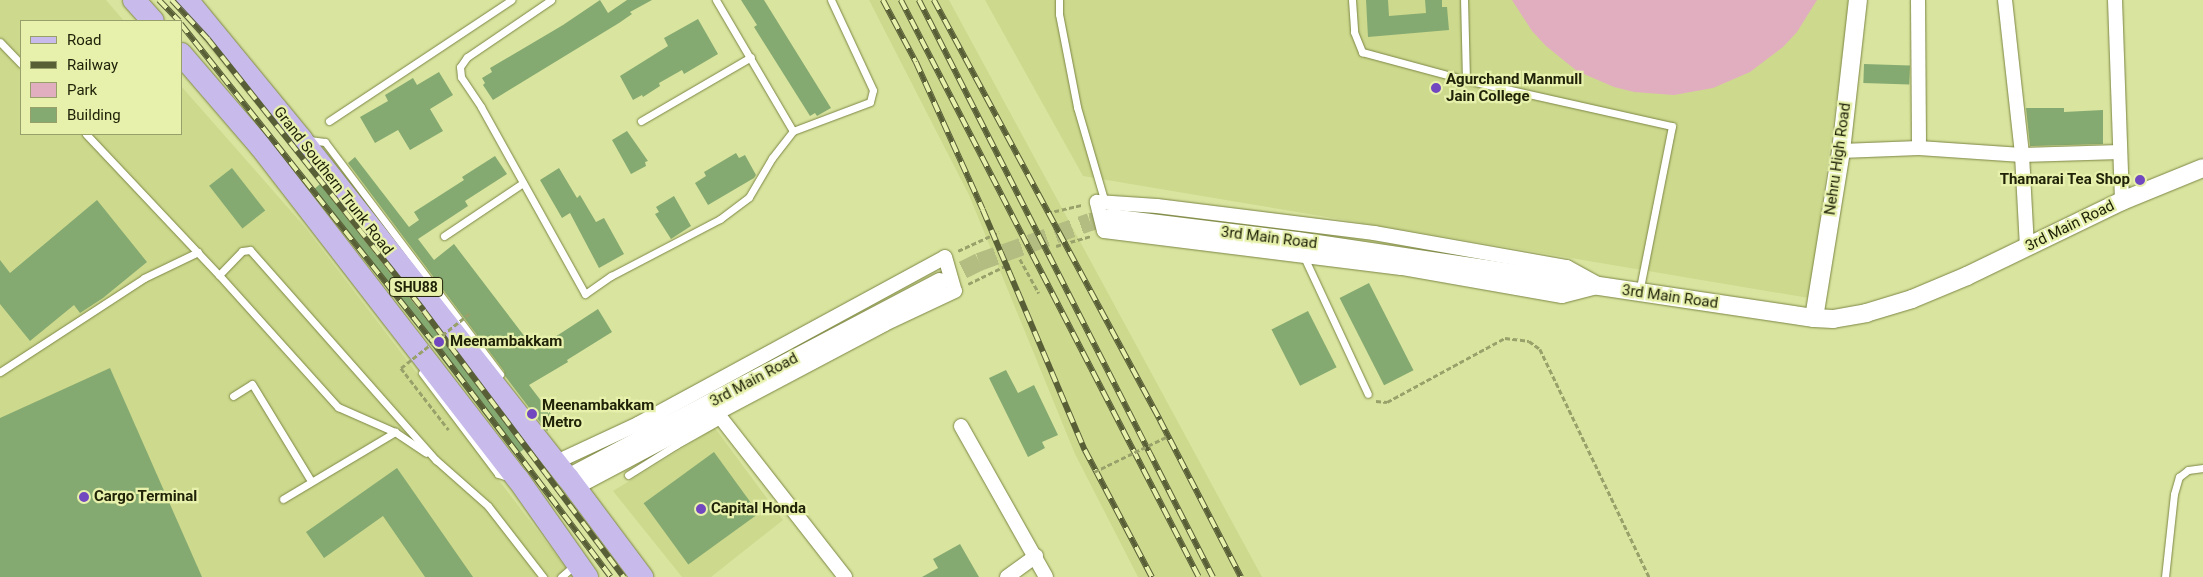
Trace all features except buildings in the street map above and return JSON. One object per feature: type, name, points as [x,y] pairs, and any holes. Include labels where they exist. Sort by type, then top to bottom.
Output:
[{"type":"main road","points":[[134,0],[152,20]]},
{"type":"main road","name":"Grand Southern Trunk Road","points":[[187,0],[301,139],[642,577]]},
{"type":"main road","name":"SHU88","points":[[182,55],[261,147],[518,479],[575,572]]},
{"type":"street","name":"Nehru High Road","points":[[1814,318],[1841,151],[1858,0]]},
{"type":"street","points":[[1918,0],[1919,148]]},
{"type":"street","points":[[2004,0],[2022,154],[2027,246]]},
{"type":"street","points":[[2115,0],[2122,201]]},
{"type":"street","points":[[1841,151],[1919,148],[2022,154],[2120,152]]},
{"type":"street","name":"3rd Main Road","points":[[1104,214],[1814,318],[1833,319],[1866,313],[1912,299],[1967,276],[2122,201],[2203,168]]},
{"type":"street","points":[[1104,214],[1303,256],[1401,268],[1562,296],[1601,286]]},
{"type":"street","points":[[949,255],[958,290],[885,324],[719,416],[561,471],[638,424],[949,255]]},
{"type":"street","name":"3rd Main Road","points":[[561,471],[939,282]]},
{"type":"street","points":[[719,416],[846,577]]},
{"type":"street","points":[[961,426],[1036,556],[1046,577]]},
{"type":"street","points":[[1007,577],[1036,556]]},
{"type":"lane","points":[[329,121],[511,0]]},
{"type":"lane","points":[[551,0],[467,57],[460,67],[461,77],[481,107],[585,294],[612,276],[720,219],[749,197],[772,158],[792,130],[870,102],[873,90],[831,0]]},
{"type":"lane","points":[[716,0],[792,130]]},
{"type":"lane","points":[[1059,0],[1059,14],[1077,107],[1104,214]]},
{"type":"lane","points":[[1352,0],[1354,32],[1362,52],[1380,59],[1466,80],[1672,126],[1639,292]]},
{"type":"lane","points":[[1464,0],[1466,80]]},
{"type":"lane","points":[[0,42],[20,63]]},
{"type":"lane","points":[[641,121],[751,57]]},
{"type":"lane","points":[[87,135],[198,252],[338,407],[394,432],[436,460]]},
{"type":"lane","points":[[301,139],[325,142],[504,380]]},
{"type":"lane","points":[[261,147],[283,188]]},
{"type":"lane","points":[[444,236],[523,182]]},
{"type":"lane","points":[[219,275],[242,251],[250,250],[436,460],[488,506],[543,577]]},
{"type":"lane","points":[[0,372],[144,278],[198,252]]},
{"type":"lane","points":[[1303,256],[1368,394]]},
{"type":"lane","points":[[417,366],[498,474],[518,479]]},
{"type":"lane","points":[[233,396],[252,384],[311,481]]},
{"type":"lane","points":[[628,475],[719,416]]},
{"type":"lane","points":[[532,418],[561,471]]},
{"type":"lane","points":[[283,499],[394,432]]},
{"type":"lane","points":[[2165,577],[2174,494],[2179,477],[2188,470],[2203,468]]},
{"type":"path","points":[[1047,213],[1104,214]]},
{"type":"path","points":[[1056,246],[1104,214]]},
{"type":"path","points":[[949,255],[999,232]]},
{"type":"path","points":[[1020,259],[1039,293]]},
{"type":"path","points":[[958,290],[1010,264]]},
{"type":"path","points":[[454,436],[400,368],[469,314]]},
{"type":"path","points":[[1368,394],[1380,403],[1387,402],[1505,338],[1529,341],[1540,349],[1649,577]]},
{"type":"path","points":[[1094,472],[1168,436]]},
{"type":"shaded area","points":[[0,0],[106,0],[123,20],[20,20],[20,135],[182,135],[182,87],[305,227],[573,577],[0,577]]},
{"type":"shaded area","points":[[869,0],[949,0],[1262,577],[1138,577],[1075,454],[969,195]]},
{"type":"shaded area","name":"Agurchand Manmull Jain College","points":[[985,0],[1850,0],[1809,298],[1083,176]]},
{"type":"shaded area","points":[[715,428],[783,520],[711,577],[682,577],[613,491]]},
{"type":"green space","points":[[1512,0],[1817,0],[1797,32],[1783,47],[1750,72],[1713,88],[1674,95],[1634,92],[1614,87],[1577,71],[1546,46],[1532,31]]},
{"type":"tunnel","points":[[939,282],[979,262],[1090,222],[1110,218]]},
{"type":"railway","points":[[159,0],[178,20]]},
{"type":"railway","points":[[172,0],[208,39],[424,311],[624,577]]},
{"type":"railway","points":[[883,0],[916,62],[983,210],[1085,450],[1152,577]]},
{"type":"railway","points":[[901,0],[1199,577]]},
{"type":"railway","points":[[919,0],[1213,577]]},
{"type":"railway","points":[[934,0],[1160,420],[1241,577]]},
{"type":"railway","points":[[182,25],[431,339],[611,577]]},
{"type":"place","name":"Agurchand Manmull Jain College","points":[[1436,88]]},
{"type":"place","name":"Thamarai Tea Shop","points":[[2140,180]]},
{"type":"place","name":"Meenambakkam","points":[[439,342]]},
{"type":"place","name":"Meenambakkam Metro","points":[[532,414]]},
{"type":"place","name":"Cargo Terminal","points":[[84,497]]},
{"type":"place","name":"Capital Honda","points":[[701,509]]}]
